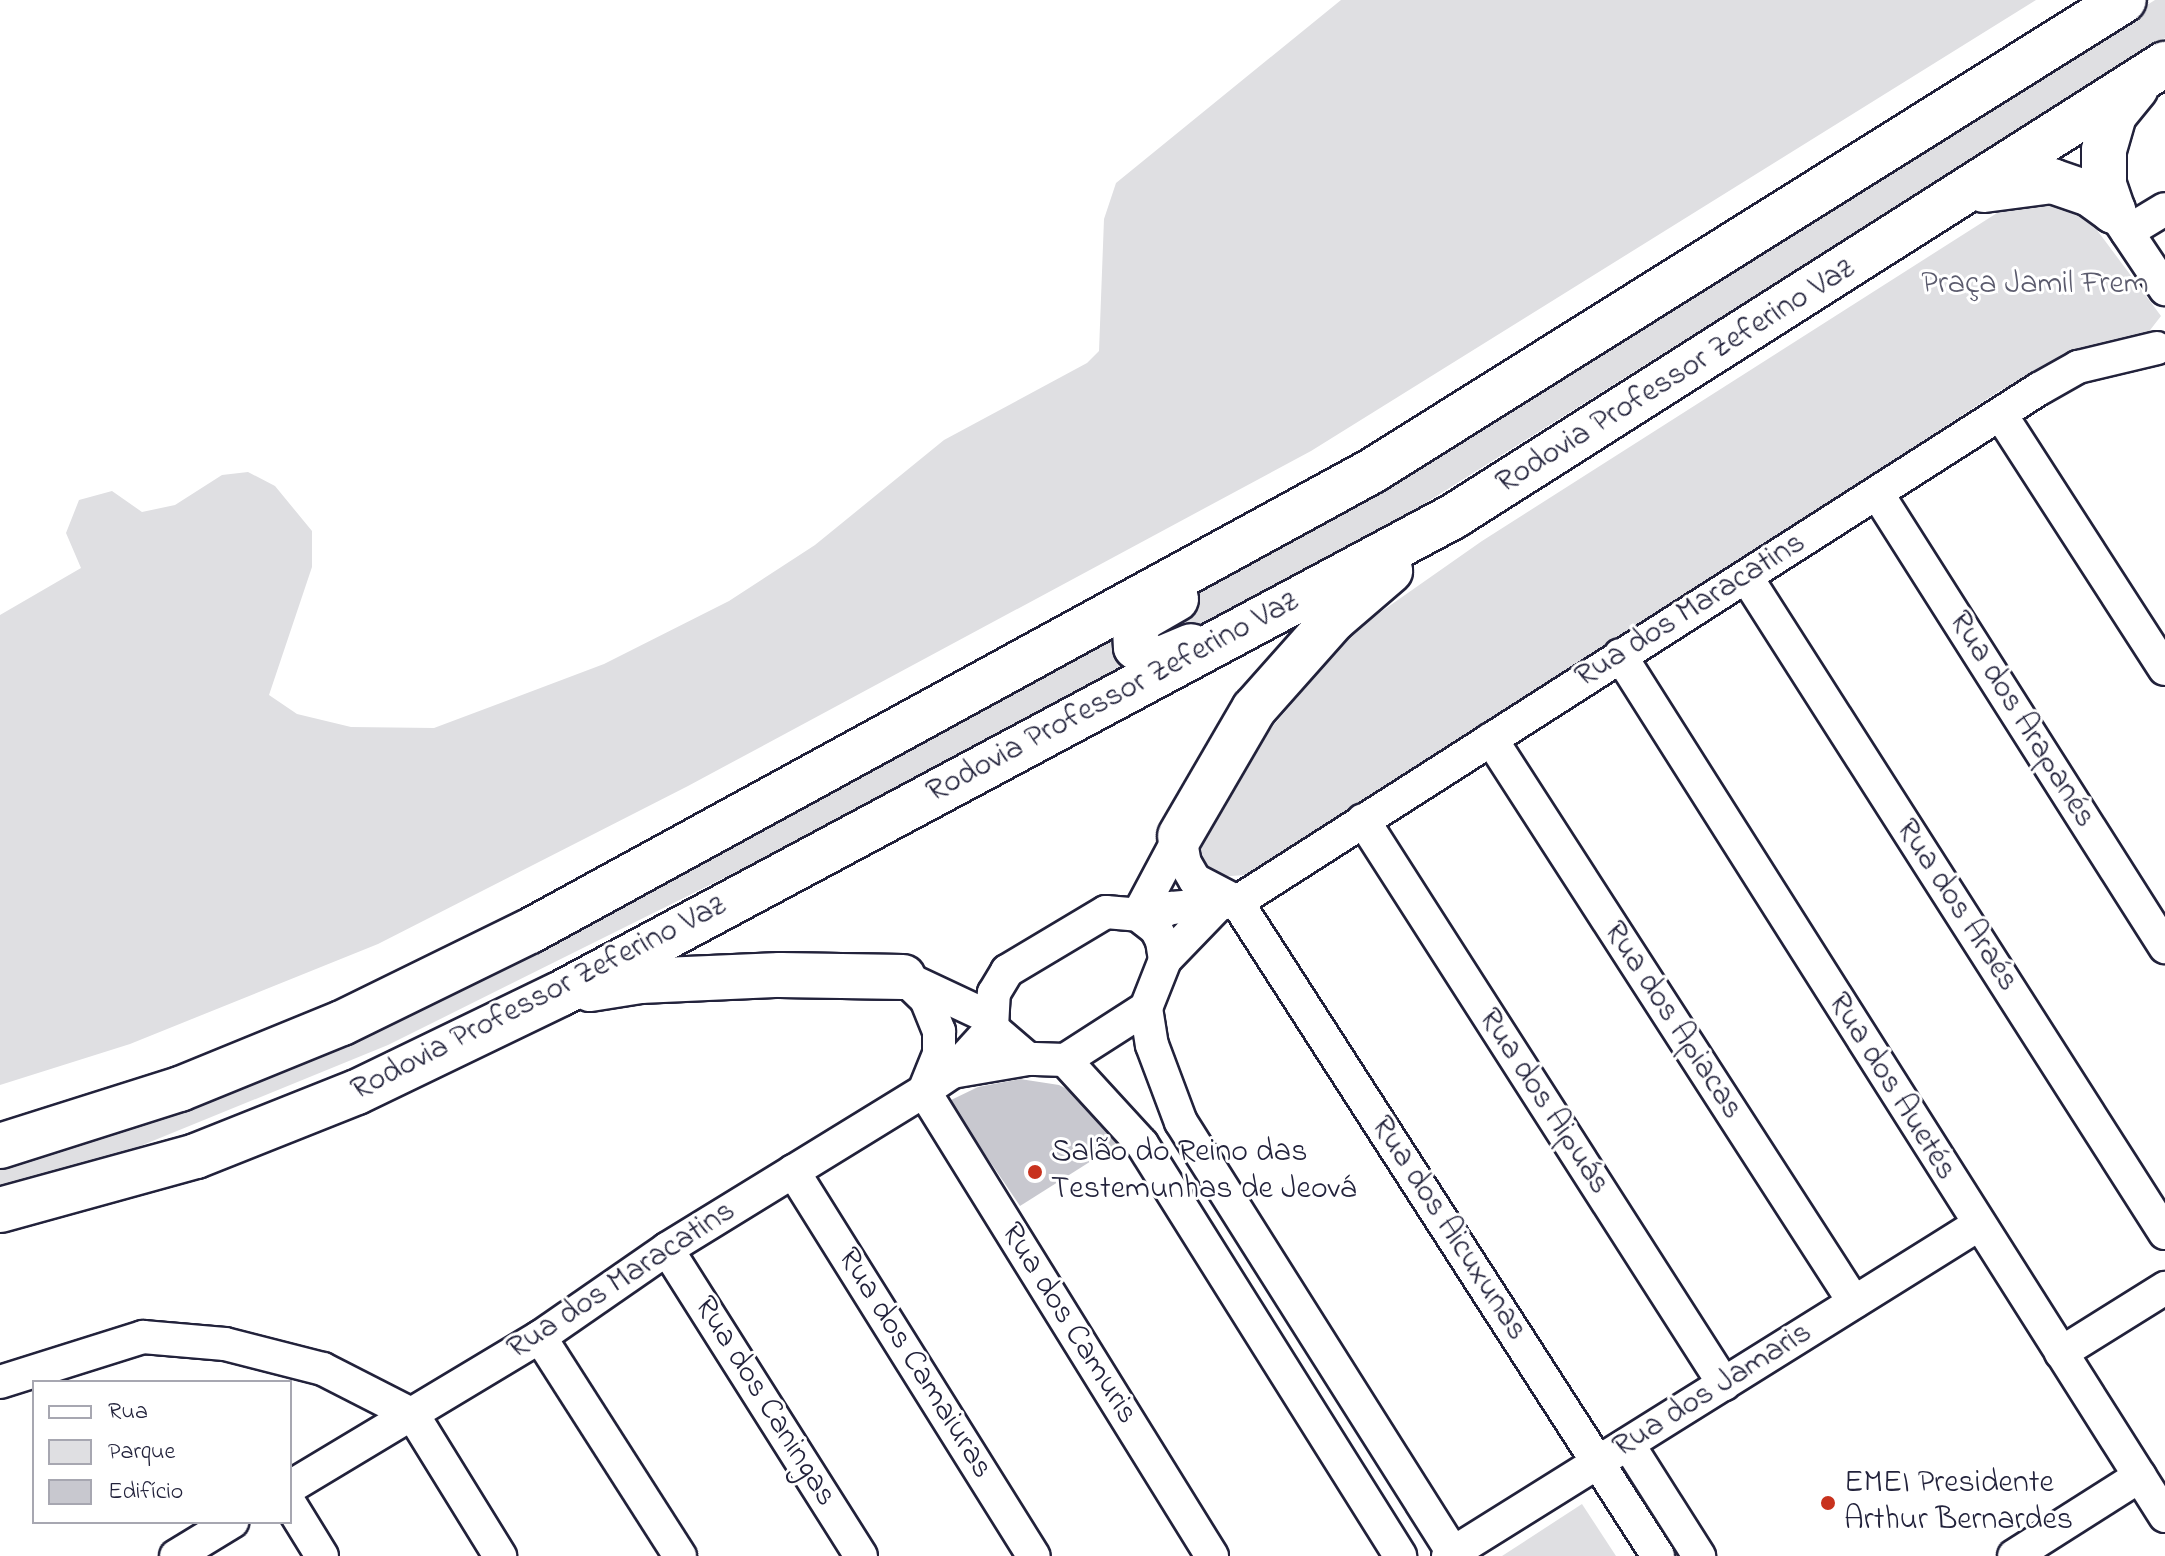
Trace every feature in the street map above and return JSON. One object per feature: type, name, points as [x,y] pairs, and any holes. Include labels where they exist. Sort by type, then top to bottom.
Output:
[{"type":"highway","name":"Rodovia Professor Zeferino Vaz","points":[[0,1146],[180,1089],[298,1041],[530,931],[1372,471],[2124,0]]},
{"type":"highway","name":"Rodovia Professor Zeferino Vaz","points":[[0,1210],[196,1156],[357,1092],[560,994],[1454,516],[1969,193],[2154,71]]},
{"type":"highway","points":[[2120,222],[2104,185],[2104,150],[2114,115],[2154,71]]},
{"type":"highway","points":[[1969,193],[2052,181],[2090,194],[2120,222]]},
{"type":"highway","points":[[1697,268],[1673,294],[1359,493],[1143,618],[1135,638],[1140,654],[1163,660],[1245,617],[1467,493],[1713,336],[1794,303]]},
{"type":"highway","points":[[1180,836],[1254,709],[1334,619],[1454,516]]},
{"type":"highway","points":[[560,994],[640,981],[903,977]]},
{"type":"street","points":[[2165,209],[2120,222],[2165,289]]},
{"type":"street","name":"Rua dos Maracatins","points":[[1165,960],[1226,905],[2078,367],[2162,350]]},
{"type":"street","points":[[2001,415],[2165,669]]},
{"type":"street","name":"Rua dos Arapanés","points":[[1877,493],[2160,929]]},
{"type":"street","name":"Rua dos Araés","points":[[1747,578],[2165,1233]]},
{"type":"street","name":"Rua dos Auetés","points":[[1620,655],[2165,1516]]},
{"type":"street","name":"Rua dos Apiacas","points":[[1491,739],[1854,1302]]},
{"type":"street","name":"Rua dos Aipuás","points":[[1363,820],[1724,1384]]},
{"type":"street","points":[[1180,836],[1185,863],[1195,880],[1226,905]]},
{"type":"street","points":[[1141,917],[1180,836]]},
{"type":"street","points":[[991,1022],[994,993],[1007,971],[1039,948],[1106,912],[1141,917],[1171,908],[1226,905]]},
{"type":"street","name":"Rua dos Aicuxunas","points":[[1226,905],[1658,1556]]},
{"type":"street","points":[[1141,917],[1156,929],[1165,960],[1146,1008],[1152,1045],[1181,1122],[1451,1554]]},
{"type":"street","points":[[903,977],[943,991],[991,1022],[1028,1059],[1065,1060],[1146,1008]]},
{"type":"street","points":[[903,977],[926,999],[939,1031],[939,1054],[924,1091]]},
{"type":"street","name":"Rua dos Maracatins","points":[[292,1486],[540,1337],[667,1249],[924,1091],[952,1072],[991,1022]]},
{"type":"street","name":"Rua dos Maracatins","points":[[952,1072],[1028,1059]]},
{"type":"street","points":[[1065,1060],[1142,1144],[1400,1556]]},
{"type":"street","name":"Rua dos Camuris","points":[[924,1091],[1212,1556]]},
{"type":"street","points":[[1142,1144],[1181,1122]]},
{"type":"street","name":"Rua dos Camaiuras","points":[[793,1171],[1034,1556]]},
{"type":"street","name":"Rua dos Jamaris","points":[[1451,1554],[1978,1225]]},
{"type":"street","name":"Rua dos Caningas","points":[[667,1249],[861,1556]]},
{"type":"street","points":[[2061,1353],[2165,1288]]},
{"type":"street","points":[[0,1382],[143,1337],[225,1344],[323,1369],[413,1415],[500,1556]]},
{"type":"street","points":[[540,1337],[680,1556]]},
{"type":"street","points":[[1628,1444],[1699,1556]]},
{"type":"street","points":[[2016,1556],[2140,1476]]},
{"type":"street","points":[[292,1507],[322,1556]]},
{"type":"street","points":[[176,1556],[229,1524]]},
{"type":"green space","points":[[1341,0],[2036,0],[1311,451],[688,786],[378,944],[130,1044],[0,1085],[0,615],[81,568],[66,533],[79,500],[112,491],[142,512],[175,505],[222,475],[248,472],[275,486],[312,531],[312,567],[269,695],[297,714],[351,727],[434,728],[604,664],[729,601],[815,545],[944,440],[1087,363],[1099,351],[1104,219],[1116,183]]},
{"type":"green space","points":[[2155,0],[2165,0],[2165,38],[1373,536],[915,783],[388,1045],[128,1151],[0,1189],[0,1161],[148,1116],[1349,505]]},
{"type":"green space","name":"Praça Jamil Frem","points":[[2057,194],[2088,218],[2161,316],[2147,334],[2111,341],[2001,390],[1496,719],[1245,875],[1217,877],[1199,855],[1197,815],[1355,630],[1482,541],[2019,199]]},
{"type":"green space","points":[[1582,1504],[1616,1556],[1502,1556]]},
{"type":"building","name":"Salão do Reino das Testemunhas de Jeová","points":[[1020,1079],[1059,1085],[1093,1102],[1126,1139],[1020,1206],[949,1101],[978,1087]]},
{"type":"place","name":"Salão do Reino das Testemunhas de Jeová","points":[[1035,1172]]},
{"type":"place","name":"EMEI Presidente Arthur Bernardes","points":[[1828,1503]]}]
